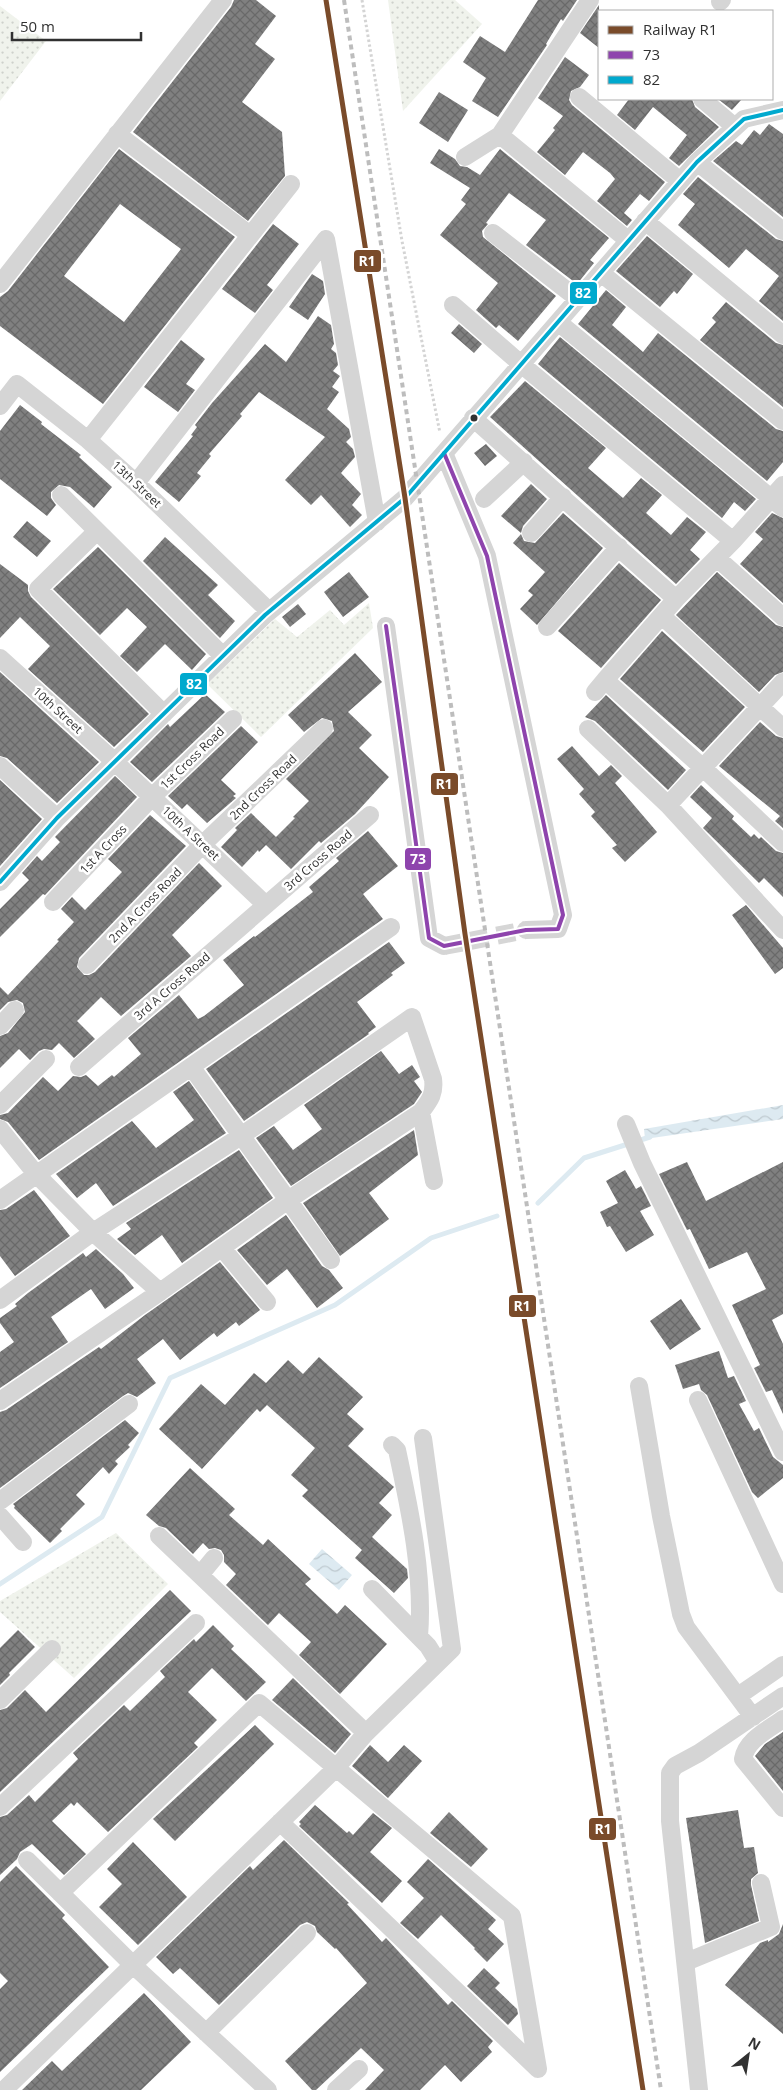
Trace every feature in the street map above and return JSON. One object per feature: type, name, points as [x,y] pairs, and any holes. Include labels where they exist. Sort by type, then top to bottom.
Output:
[{"type":"street","points":[[0,284],[223,0]]},
{"type":"street","points":[[465,157],[500,135],[590,0]]},
{"type":"street","points":[[579,97],[680,181]]},
{"type":"street","points":[[703,100],[735,127]]},
{"type":"street","points":[[0,882],[57,818],[269,611],[405,498],[697,162],[744,119],[783,110]]},
{"type":"street","points":[[117,134],[250,235]]},
{"type":"street","points":[[500,135],[629,240]]},
{"type":"street","points":[[697,162],[783,231]]},
{"type":"street","points":[[88,440],[291,184]]},
{"type":"street","points":[[644,221],[783,335]]},
{"type":"street","points":[[493,234],[578,299]]},
{"type":"street","points":[[136,483],[326,239],[377,522]]},
{"type":"street","points":[[601,273],[783,421]]},
{"type":"street","points":[[453,305],[520,364],[733,542]]},
{"type":"street","points":[[558,322],[777,504]]},
{"type":"street","name":"13th Street","points":[[0,406],[18,384],[88,440],[136,483],[269,611]]},
{"type":"street","points":[[473,418],[564,497],[676,599]]},
{"type":"street","points":[[444,453],[487,556],[563,915],[558,929],[526,930]]},
{"type":"street","points":[[484,499],[524,462]]},
{"type":"street","points":[[783,485],[777,504],[733,542],[676,599],[600,686],[702,767],[783,843]]},
{"type":"street","points":[[61,495],[223,656]]},
{"type":"street","points":[[531,533],[564,497]]},
{"type":"street","points":[[97,531],[38,589],[164,714]]},
{"type":"street","points":[[547,626],[619,547]]},
{"type":"street","points":[[717,558],[783,617]]},
{"type":"street","points":[[662,616],[783,728]]},
{"type":"street","points":[[386,626],[429,938],[444,946]]},
{"type":"street","name":"10th Street","points":[[0,658],[115,762]]},
{"type":"street","points":[[668,804],[783,682]]},
{"type":"street","name":"1st Cross Road","points":[[152,797],[233,719]]},
{"type":"street","name":"2nd Cross Road","points":[[202,845],[324,728]]},
{"type":"street","points":[[588,729],[668,804],[783,930]]},
{"type":"street","name":"10th A Street","points":[[115,762],[266,904]]},
{"type":"street","points":[[0,766],[57,818]]},
{"type":"street","name":"1st A Cross","points":[[53,902],[152,797]]},
{"type":"street","name":"3rd Cross Road","points":[[266,904],[370,815]]},
{"type":"street","name":"2nd A Cross Road","points":[[87,965],[202,845]]},
{"type":"street","name":"3rd A Cross Road","points":[[79,1067],[266,904]]},
{"type":"street","points":[[0,1200],[392,927]]},
{"type":"street","points":[[0,1026],[15,1010]]},
{"type":"street","points":[[0,1300],[93,1232],[241,1136],[412,1017],[433,1079],[434,1089],[432,1099],[421,1112],[288,1200],[160,1292],[0,1401]]},
{"type":"street","points":[[0,1105],[46,1059]]},
{"type":"street","points":[[192,1068],[331,1260]]},
{"type":"street","points":[[421,1112],[434,1181]]},
{"type":"street","points":[[626,1124],[642,1163],[783,1452]]},
{"type":"street","points":[[0,1129],[36,1174],[93,1232],[160,1292]]},
{"type":"street","points":[[222,1248],[267,1302]]},
{"type":"street","points":[[639,1386],[661,1516],[681,1614],[686,1627],[738,1696],[749,1719],[755,1740]]},
{"type":"street","points":[[698,1400],[783,1584]]},
{"type":"street","points":[[0,1501],[129,1404]]},
{"type":"street","points":[[4,2090],[336,1768],[366,1733],[452,1649],[423,1438]]},
{"type":"street","points":[[392,1445],[397,1450],[416,1550],[422,1607],[419,1637]]},
{"type":"street","points":[[0,1516],[23,1542]]},
{"type":"street","points":[[160,1536],[366,1733]]},
{"type":"street","points":[[200,1574],[214,1558]]},
{"type":"street","points":[[372,1589],[428,1646],[438,1662]]},
{"type":"street","points":[[0,1807],[196,1623]]},
{"type":"street","points":[[0,1700],[52,1649]]},
{"type":"street","points":[[738,1696],[783,1665]]},
{"type":"street","points":[[699,2090],[670,1821],[670,1774],[675,1766],[700,1753],[776,1701],[781,1721],[755,1740],[745,1750],[743,1759],[783,1808]]},
{"type":"street","points":[[60,1893],[259,1703],[512,1916],[538,2069],[280,1822]]},
{"type":"street","points":[[27,1860],[133,1965],[268,2090]]},
{"type":"street","points":[[686,1962],[771,1927],[761,1883]]},
{"type":"street","points":[[206,2032],[307,1933]]},
{"type":"street","points":[[336,2090],[360,2069]]},
{"type":"path","points":[[362,0],[402,241],[444,453]]},
{"type":"shaded area","points":[[388,0],[455,0],[482,24],[403,111]]},
{"type":"shaded area","points":[[0,6],[46,41],[0,101]]},
{"type":"shaded area","points":[[369,603],[373,628],[261,737],[207,684],[275,619],[297,637],[330,610],[344,625]]},
{"type":"shaded area","points":[[116,1533],[168,1584],[74,1678],[0,1612],[0,1601]]},
{"type":"water","points":[[783,1105],[783,1119],[645,1139],[644,1129]]},
{"type":"water","points":[[322,1549],[352,1575],[339,1590],[309,1564]]},
{"type":"building","points":[[234,0],[256,0],[276,16],[255,44],[275,59],[242,102],[282,132],[285,176],[248,221],[133,132],[231,7]]},
{"type":"building","points":[[538,0],[577,0],[563,21],[561,19],[547,45],[498,117],[472,101],[486,78],[463,62],[480,36],[505,52]]},
{"type":"building","points":[[599,5],[598,47],[580,33]]},
{"type":"building","points":[[565,57],[589,75],[580,87],[571,91],[569,100],[572,105],[665,182],[649,201],[640,194],[624,213],[632,220],[627,226],[597,201],[615,179],[610,173],[583,152],[565,175],[537,152],[555,130],[553,128],[563,116],[538,98]]},
{"type":"building","points":[[439,92],[468,110],[448,142],[419,123]]},
{"type":"building","points":[[628,100],[692,100],[695,107],[719,127],[679,166],[669,158],[687,135],[653,107],[635,130],[617,115]]},
{"type":"building","points":[[719,100],[741,100],[732,110]]},
{"type":"building","points":[[769,124],[783,134],[783,217],[713,161],[736,141],[742,145],[754,130],[760,135]]},
{"type":"building","points":[[119,149],[235,237],[103,404],[0,326],[0,297],[8,291]],"holes":[[[120,204],[181,249],[124,322],[64,276]]]},
{"type":"building","points":[[439,149],[455,159],[460,166],[467,167],[480,175],[500,149],[609,238],[590,260],[594,263],[577,284],[526,245],[546,220],[509,193],[486,223],[488,224],[482,231],[483,237],[556,296],[518,341],[499,325],[496,328],[476,310],[498,283],[440,235],[466,204],[461,200],[470,188],[430,163]]},
{"type":"building","points":[[698,177],[776,239],[783,241],[783,321],[759,301],[779,276],[746,249],[729,268],[678,225],[695,204],[683,194]]},
{"type":"building","points":[[273,224],[299,244],[267,285],[273,290],[255,313],[222,289]]},
{"type":"building","points":[[647,236],[693,274],[677,294],[674,291],[660,307],[616,271]]},
{"type":"building","points":[[312,274],[323,281],[325,294],[308,320],[289,307]]},
{"type":"building","points":[[606,290],[626,307],[612,325],[643,352],[658,333],[776,429],[783,431],[783,462],[767,481],[578,324]]},
{"type":"building","points":[[726,302],[776,343],[783,345],[783,407],[700,340],[716,322],[712,318]]},
{"type":"building","points":[[318,316],[331,325],[334,344],[331,349],[336,353],[338,365],[333,371],[340,376],[332,387],[339,392],[327,409],[349,429],[351,437],[346,442],[353,449],[355,457],[341,473],[361,494],[352,505],[362,515],[350,527],[321,495],[311,505],[285,480],[325,437],[259,392],[240,414],[242,416],[209,454],[211,456],[197,473],[201,476],[179,502],[155,482],[193,436],[191,435],[197,427],[195,425],[212,403],[265,344],[286,362]]},
{"type":"building","points":[[459,324],[482,344],[474,353],[451,333]]},
{"type":"building","points":[[560,337],[756,499],[745,511],[734,502],[722,518],[538,364]]},
{"type":"building","points":[[181,340],[205,359],[186,384],[195,390],[178,412],[144,387]]},
{"type":"building","points":[[525,381],[606,448],[588,468],[623,498],[641,478],[662,495],[646,513],[671,535],[687,517],[706,532],[690,550],[700,559],[676,584],[490,417]]},
{"type":"building","points":[[20,405],[81,455],[79,457],[112,487],[94,508],[70,487],[59,485],[51,492],[51,498],[56,505],[47,516],[0,479],[0,431]]},
{"type":"building","points":[[486,444],[497,456],[485,466],[474,453]]},
{"type":"building","points":[[531,484],[547,499],[523,526],[521,533],[501,516]]},
{"type":"building","points":[[563,513],[603,548],[537,625],[520,609],[533,595],[528,591],[545,572],[513,543],[521,534],[524,541],[535,543]]},
{"type":"building","points":[[772,513],[783,518],[783,603],[740,564],[763,539],[755,532]]},
{"type":"building","points":[[27,521],[51,541],[37,557],[13,537]]},
{"type":"building","points":[[165,537],[218,585],[208,595],[235,621],[220,638],[143,561]]},
{"type":"building","points":[[98,547],[206,654],[192,670],[165,644],[137,672],[120,656],[147,627],[127,608],[100,635],[53,589]]},
{"type":"building","points":[[619,563],[661,600],[601,668],[558,631]]},
{"type":"building","points":[[0,564],[28,585],[31,597],[149,714],[114,747],[28,669],[50,646],[20,617],[0,638]]},
{"type":"building","points":[[349,572],[369,597],[343,617],[324,592]]},
{"type":"building","points":[[717,572],[776,625],[783,627],[783,672],[775,675],[759,692],[676,615]]},
{"type":"building","points":[[298,604],[306,614],[290,627],[282,617]]},
{"type":"building","points":[[662,631],[745,707],[703,752],[620,679]]},
{"type":"building","points":[[355,653],[382,682],[348,712],[372,735],[359,748],[389,777],[355,814],[321,843],[319,841],[291,869],[266,845],[259,852],[258,850],[242,867],[221,847],[237,830],[235,828],[251,813],[276,837],[295,818],[293,817],[309,801],[286,779],[334,731],[332,721],[322,718],[304,732],[288,715]]},
{"type":"building","points":[[0,672],[99,762],[57,803],[7,758],[0,756]]},
{"type":"building","points":[[205,694],[225,712],[152,782],[130,762],[168,724],[170,727]]},
{"type":"building","points":[[606,695],[686,770],[668,790],[595,721],[585,717]]},
{"type":"building","points":[[760,722],[776,736],[783,738],[783,828],[775,821],[780,816],[719,766]]},
{"type":"building","points":[[241,726],[258,742],[221,780],[236,794],[233,796],[236,798],[207,823],[187,804],[182,809],[168,796]]},
{"type":"building","points":[[572,746],[599,776],[611,765],[622,776],[615,783],[657,832],[625,862],[612,848],[617,845],[591,816],[595,812],[579,794],[584,789],[557,759]]},
{"type":"building","points":[[115,776],[137,797],[45,895],[43,894],[0,937],[0,909],[29,880],[22,873],[37,856],[42,861],[60,842],[55,837]]},
{"type":"building","points":[[0,780],[42,819],[0,866]]},
{"type":"building","points":[[701,785],[734,816],[732,819],[751,837],[754,834],[759,839],[761,837],[776,851],[783,853],[783,897],[764,878],[759,883],[703,828],[712,818],[690,797]]},
{"type":"building","points":[[150,815],[186,846],[79,958],[77,967],[84,975],[95,972],[199,863],[222,886],[172,935],[191,956],[121,1016],[101,997],[77,1021],[95,1039],[74,1058],[59,1043],[52,1050],[44,1049],[39,1051],[30,1060],[19,1049],[0,1068],[0,1036],[8,1033],[25,1012],[23,1003],[17,1000],[8,1002],[0,1010],[0,987],[8,995],[59,941],[57,940],[74,922],[61,909],[72,897],[85,910],[122,872],[108,859]]},
{"type":"building","points":[[368,831],[398,866],[363,894],[383,919],[39,1160],[8,1122],[0,1119],[0,1115],[8,1113],[43,1077],[58,1091],[73,1076],[81,1077],[86,1075],[98,1086],[112,1075],[114,1077],[141,1054],[128,1038],[179,995],[198,1019],[244,985],[223,960],[313,892],[309,887],[339,861],[336,858]]},
{"type":"building","points":[[746,905],[783,948],[783,968],[775,974],[732,915]]},
{"type":"building","points":[[389,942],[405,963],[391,973],[393,975],[357,1002],[376,1027],[369,1034],[244,1121],[206,1069]]},
{"type":"building","points":[[381,1051],[399,1074],[412,1065],[420,1077],[414,1081],[422,1092],[414,1104],[291,1186],[256,1138],[274,1126],[293,1150],[322,1129],[304,1105]]},
{"type":"building","points":[[189,1081],[226,1133],[113,1206],[96,1183],[77,1198],[56,1174],[132,1121],[156,1148],[194,1120],[173,1092]]},
{"type":"building","points":[[414,1130],[418,1155],[369,1193],[389,1219],[340,1256],[303,1203]]},
{"type":"building","points":[[239,1150],[273,1198],[182,1263],[162,1235],[135,1255],[117,1239],[131,1229],[126,1223]]},
{"type":"building","points":[[687,1162],[706,1201],[783,1162],[783,1314],[772,1320],[783,1344],[783,1414],[772,1390],[766,1392],[754,1368],[760,1365],[732,1305],[766,1289],[747,1252],[709,1269],[690,1229],[687,1230],[659,1174]]},
{"type":"building","points":[[625,1170],[636,1189],[641,1186],[651,1206],[640,1211],[654,1235],[626,1252],[610,1226],[607,1227],[600,1212],[618,1203],[606,1181]]},
{"type":"building","points":[[34,1190],[70,1236],[15,1276],[0,1256],[0,1210],[6,1209]]},
{"type":"building","points":[[286,1215],[322,1266],[329,1270],[343,1288],[317,1308],[287,1269],[267,1285],[237,1250]]},
{"type":"building","points":[[96,1249],[123,1274],[134,1288],[105,1309],[91,1289],[51,1317],[68,1342],[0,1388],[0,1352],[14,1342],[0,1323],[0,1318],[17,1306],[15,1304],[28,1293],[83,1253],[86,1257]]},
{"type":"building","points":[[220,1262],[260,1310],[239,1326],[236,1322],[217,1337],[214,1333],[180,1360],[163,1339],[137,1359],[156,1383],[137,1397],[128,1393],[123,1396],[0,1488],[0,1412],[6,1410],[99,1347],[101,1349]]},
{"type":"building","points":[[681,1299],[701,1329],[670,1350],[650,1321]]},
{"type":"building","points":[[719,1351],[728,1378],[734,1376],[746,1401],[739,1404],[754,1431],[759,1428],[773,1457],[783,1465],[783,1478],[758,1498],[752,1492],[707,1395],[701,1390],[699,1384],[683,1389],[675,1365]]},
{"type":"building","points":[[319,1357],[363,1397],[347,1414],[364,1429],[348,1446],[394,1487],[379,1503],[392,1515],[372,1537],[407,1569],[408,1578],[394,1593],[355,1558],[362,1550],[302,1496],[308,1490],[291,1475],[315,1448],[267,1405],[260,1412],[257,1409],[202,1469],[159,1429],[201,1384],[225,1405],[254,1373],[266,1383],[288,1360],[303,1374]]},
{"type":"building","points":[[125,1420],[139,1433],[128,1445],[130,1447],[115,1461],[118,1464],[109,1474],[103,1467],[76,1495],[85,1504],[60,1529],[62,1531],[50,1543],[14,1508],[13,1504]]},
{"type":"building","points":[[190,1468],[235,1509],[229,1515],[263,1545],[268,1539],[311,1579],[305,1584],[337,1614],[345,1605],[387,1644],[340,1694],[299,1655],[311,1642],[279,1613],[268,1625],[226,1585],[236,1574],[224,1562],[224,1555],[221,1550],[209,1549],[203,1543],[193,1554],[166,1528],[159,1526],[146,1515]]},
{"type":"building","points":[[170,1590],[191,1611],[0,1792],[0,1710],[7,1708],[25,1690],[46,1712]]},
{"type":"building","points":[[213,1625],[234,1646],[231,1649],[266,1682],[246,1701],[212,1668],[188,1692],[217,1720],[194,1743],[198,1747],[108,1832],[77,1802],[74,1806],[71,1803],[52,1821],[86,1854],[64,1875],[32,1844],[20,1852],[17,1859],[0,1875],[0,1817],[7,1815],[29,1795],[35,1802],[78,1759],[73,1753],[124,1705],[130,1711],[165,1677],[160,1671],[194,1639],[196,1642]]},
{"type":"building","points":[[18,1630],[35,1647],[9,1673],[10,1675],[0,1685],[0,1648]]},
{"type":"building","points":[[293,1678],[351,1734],[335,1753],[272,1700]]},
{"type":"building","points":[[255,1725],[274,1744],[175,1841],[153,1819]]},
{"type":"building","points":[[783,1732],[783,1791],[755,1756],[765,1744]]},
{"type":"building","points":[[370,1745],[388,1762],[404,1745],[422,1761],[388,1798],[352,1766]]},
{"type":"building","points":[[315,1805],[347,1833],[349,1831],[353,1835],[373,1813],[392,1828],[370,1852],[402,1881],[382,1903],[299,1826],[301,1824],[299,1822]]},
{"type":"building","points":[[738,1810],[744,1848],[754,1847],[758,1873],[751,1879],[751,1885],[759,1921],[705,1943],[686,1818]]},
{"type":"building","points":[[449,1812],[488,1849],[471,1867],[430,1833]]},
{"type":"building","points":[[284,1840],[349,1903],[347,1904],[382,1942],[386,1938],[448,2005],[452,2001],[493,2041],[488,2047],[492,2052],[461,2082],[445,2065],[420,2090],[365,2090],[384,2070],[361,2048],[316,2090],[312,2090],[285,2061],[367,1983],[336,1948],[317,1932],[315,1926],[307,1922],[300,1925],[219,2005],[180,1968],[173,1974],[156,1957],[250,1866],[253,1870]]},
{"type":"building","points":[[133,1842],[187,1897],[138,1945],[99,1907],[122,1884],[107,1869]]},
{"type":"building","points":[[428,1859],[496,1920],[488,1929],[504,1944],[487,1962],[441,1915],[418,1939],[400,1923],[424,1898],[407,1882]]},
{"type":"building","points":[[16,1866],[65,1915],[62,1918],[109,1967],[0,2072],[0,1989],[8,1981],[0,1973],[0,1882]]},
{"type":"building","points":[[783,1924],[783,2034],[725,1985],[760,1943],[768,1940],[768,1942],[779,1934]]},
{"type":"building","points":[[484,1968],[500,1983],[495,1988],[517,2009],[518,2014],[508,2025],[467,1986]]},
{"type":"building","points":[[144,1993],[191,2042],[141,2090],[22,2090],[52,2061],[62,2071]]},
{"type":"waterway","points":[[538,1203],[584,1158],[650,1137]]},
{"type":"waterway","points":[[0,1584],[102,1517],[170,1378],[335,1305],[431,1238],[497,1216]]},
{"type":"tunnel","points":[[444,946],[526,930]]},
{"type":"railway","points":[[344,0],[661,2090]]},
{"type":"rail line","name":"R1","points":[[326,0],[405,498],[465,934],[643,2090]]},
{"type":"transit line","name":"82","points":[[0,882],[57,818],[265,615],[405,498],[697,162],[744,119],[783,110]]},
{"type":"transit line","name":"73","points":[[386,626],[429,938],[444,946],[526,930],[558,929],[563,915],[487,556],[444,453]]}]
